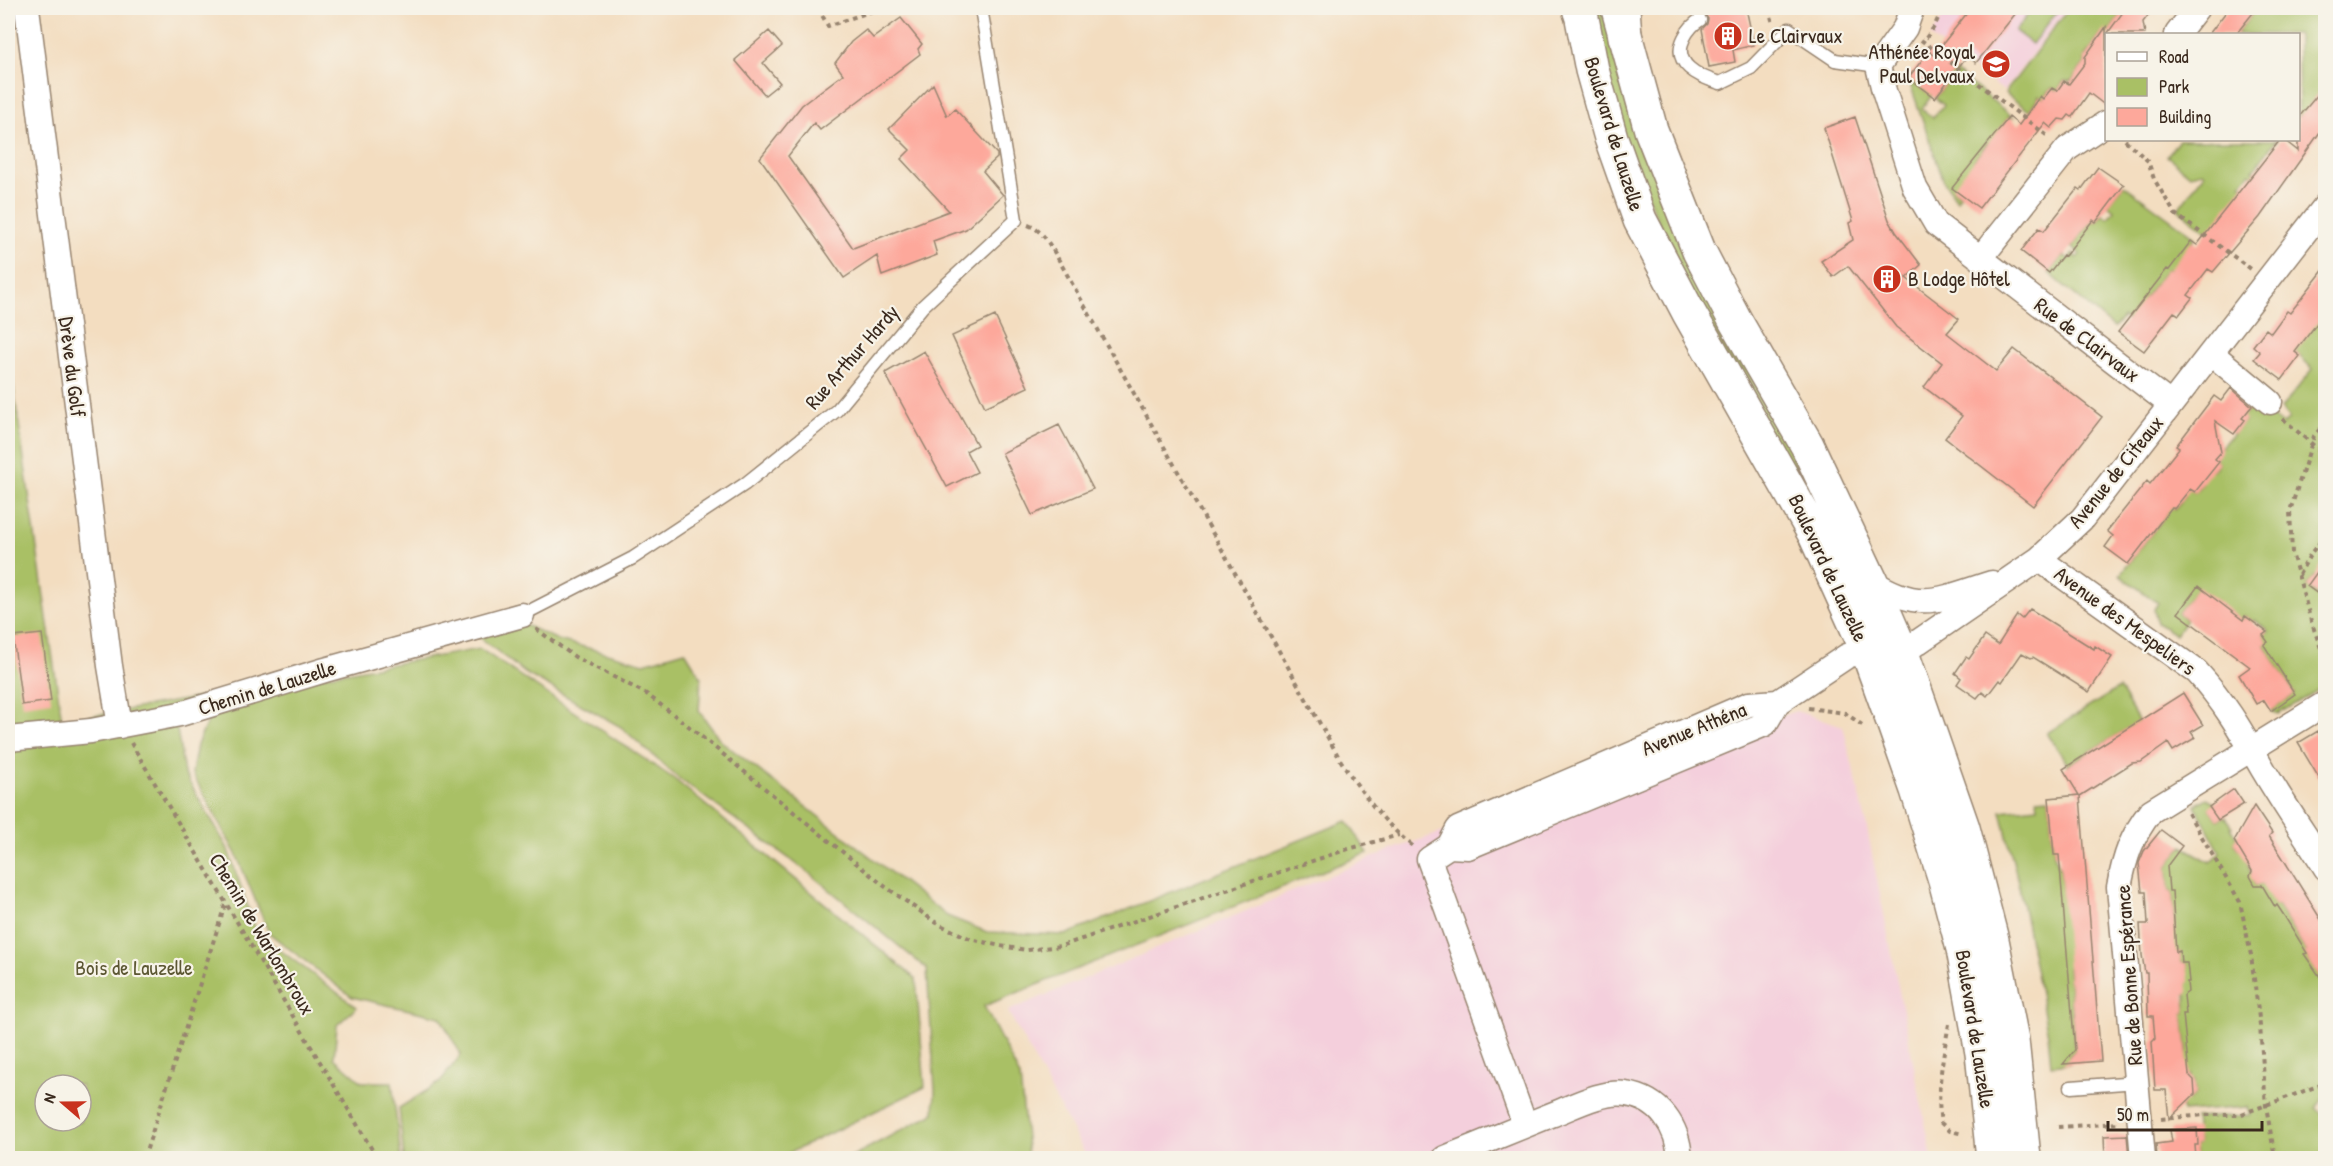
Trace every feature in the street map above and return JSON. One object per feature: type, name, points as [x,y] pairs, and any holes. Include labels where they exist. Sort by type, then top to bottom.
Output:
[{"type":"main road","name":"Boulevard de Lauzelle","points":[[1580,9],[1592,70],[1608,126],[1641,220],[1689,313],[1815,535],[1862,639],[1917,790],[1945,880],[1963,949],[1982,1053],[1993,1158]]},
{"type":"main road","name":"Boulevard de Lauzelle","points":[[1622,17],[1651,130],[1699,251],[1736,322],[1807,445],[1902,653],[1963,828],[1990,930],[2012,1040],[2024,1158]]},
{"type":"main road","points":[[1862,639],[1902,653]]},
{"type":"street","name":"Drève du Golf","points":[[27,8],[110,666],[120,726]]},
{"type":"street","points":[[2177,33],[2197,8]]},
{"type":"street","points":[[1878,66],[1914,25]]},
{"type":"street","name":"Rue de Clairvaux","points":[[1878,66],[1915,188],[1936,225],[2170,404]]},
{"type":"street","points":[[1980,259],[2067,149],[2105,124]]},
{"type":"street","name":"Avenue de Citeaux","points":[[1902,653],[2039,559],[2082,519],[2325,205]]},
{"type":"street","points":[[2211,353],[2270,402]]},
{"type":"street","name":"Avenue des Mespeliers","points":[[2039,559],[2197,672],[2223,702],[2325,867]]},
{"type":"street","name":"Avenue de Citeaux","points":[[1871,581],[1905,598],[1917,601],[1951,596],[2009,578]]},
{"type":"street","name":"Chemin de Lauzelle","points":[[8,740],[120,726],[180,714],[325,670],[522,615]]},
{"type":"street","points":[[1778,702],[1847,656],[1862,639]]},
{"type":"street","name":"Avenue Athéna","points":[[1525,1125],[1429,859],[1449,846],[1458,829],[1749,704],[1778,702]]},
{"type":"street","name":"Rue de Bonne Espérance","points":[[2144,1158],[2119,887],[2124,857],[2137,829],[2151,811],[2325,703]]},
{"type":"street","points":[[1445,1158],[1595,1098],[1625,1093],[1649,1102],[1670,1120],[1679,1144],[1680,1158]]},
{"type":"lane","points":[[981,8],[1016,220]]},
{"type":"lane","points":[[1700,20],[1687,32],[1681,43],[1680,54],[1685,65],[1693,72],[1719,83],[1751,68],[1789,29],[1835,60],[1878,66]]},
{"type":"lane","name":"Rue Arthur Hardy","points":[[522,615],[633,558],[745,484],[828,418],[923,306],[1016,220]]},
{"type":"lane","points":[[2071,1087],[2137,1082]]},
{"type":"path","points":[[818,8],[828,26],[881,8]]},
{"type":"path","points":[[1914,25],[1934,27],[1943,8]]},
{"type":"path","points":[[2322,8],[2325,26]]},
{"type":"path","points":[[1914,25],[2067,149]]},
{"type":"path","points":[[2126,141],[2148,160],[2154,179],[2175,214],[2267,280]]},
{"type":"path","points":[[522,615],[542,634],[575,657],[645,693],[883,885],[938,924],[971,939],[1027,950],[1061,946],[1333,853],[1399,835],[1362,793],[1341,761],[1056,255],[1036,228],[1016,220]]},
{"type":"path","points":[[2270,402],[2275,412],[2325,456]]},
{"type":"path","points":[[2325,422],[2314,436],[2290,511],[2292,553],[2325,662]]},
{"type":"path","points":[[2298,576],[2325,535]]},
{"type":"path","points":[[1778,702],[1815,710],[1845,713],[1863,724],[1868,731]]},
{"type":"path","name":"Chemin de Warlombroux","points":[[120,726],[377,1158]]},
{"type":"path","points":[[2177,794],[2240,902],[2251,955],[2259,1014],[2266,1106],[2275,1158]]},
{"type":"path","points":[[144,1158],[226,901]]},
{"type":"path","points":[[1950,1017],[1940,1083],[1939,1110],[1941,1123],[1950,1131],[1963,1134]]},
{"type":"path","points":[[2058,1127],[2205,1115],[2239,1115],[2325,1083]]},
{"type":"shaded area","name":"Athénée Royal Paul Delvaux","points":[[1948,8],[2067,8],[2004,91],[1931,37]]},
{"type":"shaded area","points":[[1796,711],[1843,726],[1864,813],[1932,1158],[1079,1158],[1085,1154],[1008,1011],[1388,851]]},
{"type":"green space","points":[[1590,8],[1608,8],[1774,411],[1826,519],[1805,484],[1758,422],[1700,319],[1622,137]]},
{"type":"green space","points":[[2033,8],[2060,8],[2032,44],[2015,31]]},
{"type":"green space","points":[[2069,8],[2122,8],[2121,15],[2108,33],[2101,35],[2085,56],[2085,63],[2071,81],[2064,81],[2057,91],[2052,88],[2043,99],[2039,96],[2029,111],[2005,93]]},
{"type":"green space","points":[[2257,8],[2325,8],[2325,91],[2323,89],[2300,117],[2300,33],[2237,33]]},
{"type":"green space","points":[[1955,71],[2013,117],[2009,117],[1991,146],[1987,143],[1974,161],[1977,164],[1953,188],[1960,195],[1957,200],[1944,182],[1908,78],[1932,95],[1922,109],[1933,118],[1944,105],[1935,98]]},
{"type":"green space","points":[[2178,141],[2275,141],[2253,170],[2257,174],[2255,177],[2250,173],[2241,184],[2247,188],[2208,232],[2178,209],[2204,174],[2202,172],[2190,175],[2167,156]]},
{"type":"green space","points":[[2124,185],[2195,237],[2171,271],[2167,269],[2145,297],[2130,323],[2123,317],[2114,328],[2049,273],[2063,255],[2069,259],[2073,254],[2077,258],[2080,254],[2072,247],[2093,220],[2096,222],[2103,214],[2108,218],[2114,210],[2108,205]]},
{"type":"green space","points":[[2325,313],[2325,568],[2321,574],[2315,575],[2307,586],[2320,598],[2325,599],[2325,686],[2278,714],[2271,711],[2295,694],[2264,645],[2267,642],[2263,635],[2268,631],[2255,619],[2253,622],[2245,616],[2242,620],[2198,587],[2178,613],[2186,620],[2176,635],[2157,623],[2154,609],[2158,603],[2120,575],[2168,512],[2170,505],[2175,509],[2184,497],[2186,486],[2195,492],[2201,485],[2206,466],[2213,471],[2219,463],[2215,459],[2220,448],[2244,421],[2240,417],[2246,414],[2254,403],[2283,425],[2289,418],[2281,408],[2313,369],[2293,350]]},
{"type":"green space","points":[[8,349],[62,721],[480,649],[673,778],[916,979],[925,1087],[779,1158],[404,1158],[399,1108],[439,1083],[461,1055],[440,1017],[352,997],[269,933],[236,854],[192,773],[197,745],[213,708],[9,735]]},
{"type":"green space","points":[[516,621],[558,640],[644,663],[685,651],[701,677],[699,711],[721,741],[947,916],[987,932],[1065,935],[1347,821],[1368,853],[984,1006],[1020,1077],[1028,1158],[849,1158],[934,1113],[935,1090],[927,969],[809,873],[677,777],[621,727],[525,673],[478,636]]},
{"type":"green space","points":[[2119,688],[2139,722],[2068,765],[2047,733]]},
{"type":"green space","name":"Bois de Lauzelle","points":[[175,717],[184,773],[227,847],[257,933],[357,1007],[337,1025],[334,1058],[362,1082],[392,1082],[401,1158],[8,1158],[8,746]]},
{"type":"green space","points":[[2049,798],[2054,855],[2060,869],[2072,967],[2068,968],[2075,1050],[2069,1056],[2070,1063],[2051,1065],[2048,1035],[2019,886],[2001,811],[2038,807],[2037,799]]},
{"type":"green space","points":[[2207,798],[2216,803],[2210,808],[2218,820],[2225,816],[2233,827],[2231,828],[2237,837],[2234,842],[2239,849],[2243,850],[2255,885],[2264,885],[2275,906],[2277,905],[2307,953],[2305,955],[2325,983],[2325,1096],[2316,1108],[2325,1116],[2323,1120],[2325,1122],[2325,1158],[2196,1158],[2195,1145],[2198,1144],[2195,1118],[2250,1115],[2248,1107],[2183,1112],[2180,1101],[2189,1100],[2195,1094],[2194,1080],[2191,1079],[2191,1075],[2183,1076],[2187,1050],[2183,1014],[2186,1014],[2187,963],[2181,963],[2180,952],[2171,952],[2174,921],[2172,891],[2169,891],[2167,866],[2182,846],[2210,862],[2220,852],[2195,805]]},
{"type":"building","name":"Le Clairvaux","points":[[1697,8],[1746,8],[1754,45],[1733,50],[1735,62],[1709,67],[1702,29],[1708,19],[1704,13],[1698,12]]},
{"type":"building","points":[[1971,8],[2020,8],[1976,63],[1967,56],[1935,98],[1908,78],[1929,51],[1934,55]]},
{"type":"building","points":[[2126,8],[2154,8],[2143,22],[2145,33],[2108,33]]},
{"type":"building","points":[[2229,8],[2257,8],[2237,33],[2210,33]]},
{"type":"building","points":[[901,18],[922,44],[918,49],[920,54],[820,130],[814,123],[788,156],[853,248],[949,211],[901,159],[910,150],[889,129],[933,84],[947,116],[955,109],[997,154],[997,158],[983,171],[1003,195],[966,229],[933,241],[937,255],[882,276],[877,256],[844,278],[760,158],[802,105],[843,74],[835,63],[851,42],[866,30],[873,38]]},
{"type":"building","points":[[2106,27],[2105,105],[2089,93],[2072,117],[2069,115],[2065,120],[2059,119],[2051,128],[2045,123],[1979,208],[1952,188],[2009,117],[2019,125],[2040,96],[2043,99],[2052,88],[2057,91],[2064,81],[2069,84],[2085,63],[2085,57]]},
{"type":"building","points":[[769,31],[782,46],[763,63],[780,83],[765,95],[735,60]]},
{"type":"building","points":[[2325,86],[2325,125],[2260,217],[2213,272],[2208,269],[2188,295],[2192,298],[2179,315],[2174,312],[2144,351],[2118,332],[2191,241],[2197,245],[2279,141],[2285,141],[2298,151],[2300,116]]},
{"type":"building","points":[[1855,117],[1889,220],[1921,265],[1906,278],[1959,319],[1947,333],[1996,371],[2014,349],[2102,417],[2033,506],[1945,438],[1962,416],[1924,387],[1942,363],[1896,327],[1848,266],[1833,277],[1821,261],[1853,240],[1849,223],[1853,221],[1824,128]]},
{"type":"building","points":[[2098,167],[2124,185],[2096,222],[2093,220],[2049,273],[2021,251],[2039,228],[2044,231],[2078,188],[2081,190]]},
{"type":"building","points":[[2325,268],[2325,313],[2295,352],[2300,356],[2282,380],[2254,359],[2260,352],[2253,346],[2266,329],[2271,333],[2287,311],[2290,313]]},
{"type":"building","points":[[995,316],[1028,387],[985,407],[952,336]]},
{"type":"building","points":[[924,351],[977,445],[966,451],[977,472],[947,487],[885,373]]},
{"type":"building","points":[[2231,388],[2252,406],[2242,418],[2245,420],[2234,434],[2215,421],[2221,452],[2215,459],[2219,462],[2195,492],[2190,489],[2174,509],[2172,507],[2128,564],[2105,547],[2113,536],[2107,531],[2147,481],[2150,484],[2179,448],[2176,446],[2214,396],[2221,401]]},
{"type":"building","points":[[1059,425],[1093,489],[1032,515],[1002,453]]},
{"type":"building","points":[[2325,561],[2325,599],[2307,586]]},
{"type":"building","points":[[2198,586],[2243,620],[2245,616],[2267,632],[2263,635],[2268,642],[2264,645],[2295,694],[2271,711],[2264,700],[2256,704],[2239,675],[2250,667],[2178,613]]},
{"type":"building","points":[[2030,609],[2094,649],[2095,646],[2112,657],[2089,692],[2033,657],[2022,653],[2002,682],[1999,680],[1987,696],[1982,692],[1977,698],[1957,684],[1961,678],[1955,673],[1966,657],[1969,659],[1985,636],[1998,645],[2017,615],[2022,619]]},
{"type":"building","points":[[42,634],[51,701],[22,705],[13,637]]},
{"type":"building","points":[[2183,693],[2203,725],[2191,732],[2195,738],[2173,751],[2168,743],[2141,762],[2132,763],[2080,796],[2101,1061],[2063,1064],[2075,1050],[2059,855],[2054,855],[2049,798],[2079,795],[2063,769]]},
{"type":"building","points":[[2318,731],[2325,743],[2325,788],[2298,743]]},
{"type":"building","points":[[2234,789],[2244,804],[2218,820],[2209,807]]},
{"type":"building","points":[[2254,806],[2272,833],[2269,836],[2325,926],[2325,984],[2304,954],[2307,953],[2277,905],[2275,907],[2262,885],[2255,885],[2250,876],[2252,871],[2234,841]]},
{"type":"building","points":[[2161,830],[2182,846],[2167,866],[2169,891],[2172,891],[2176,952],[2180,951],[2181,963],[2187,963],[2189,982],[2187,982],[2188,992],[2184,995],[2186,1014],[2183,1014],[2189,1075],[2194,1080],[2195,1094],[2169,1119],[2166,1090],[2155,1090],[2153,1016],[2148,1016],[2147,973],[2145,973],[2142,955],[2140,924],[2148,924],[2146,892],[2142,892],[2139,863],[2144,851]]},
{"type":"building","points":[[2197,1128],[2196,1158],[2157,1158],[2156,1144],[2172,1142],[2170,1130]]},
{"type":"building","points":[[2127,1135],[2129,1158],[2105,1158],[2104,1136]]},
{"type":"place","name":"Le Clairvaux","points":[[1728,36]]},
{"type":"place","name":"Athénée Royal Paul Delvaux","points":[[1996,64]]},
{"type":"place","name":"B Lodge Hôtel","points":[[1887,279]]}]
